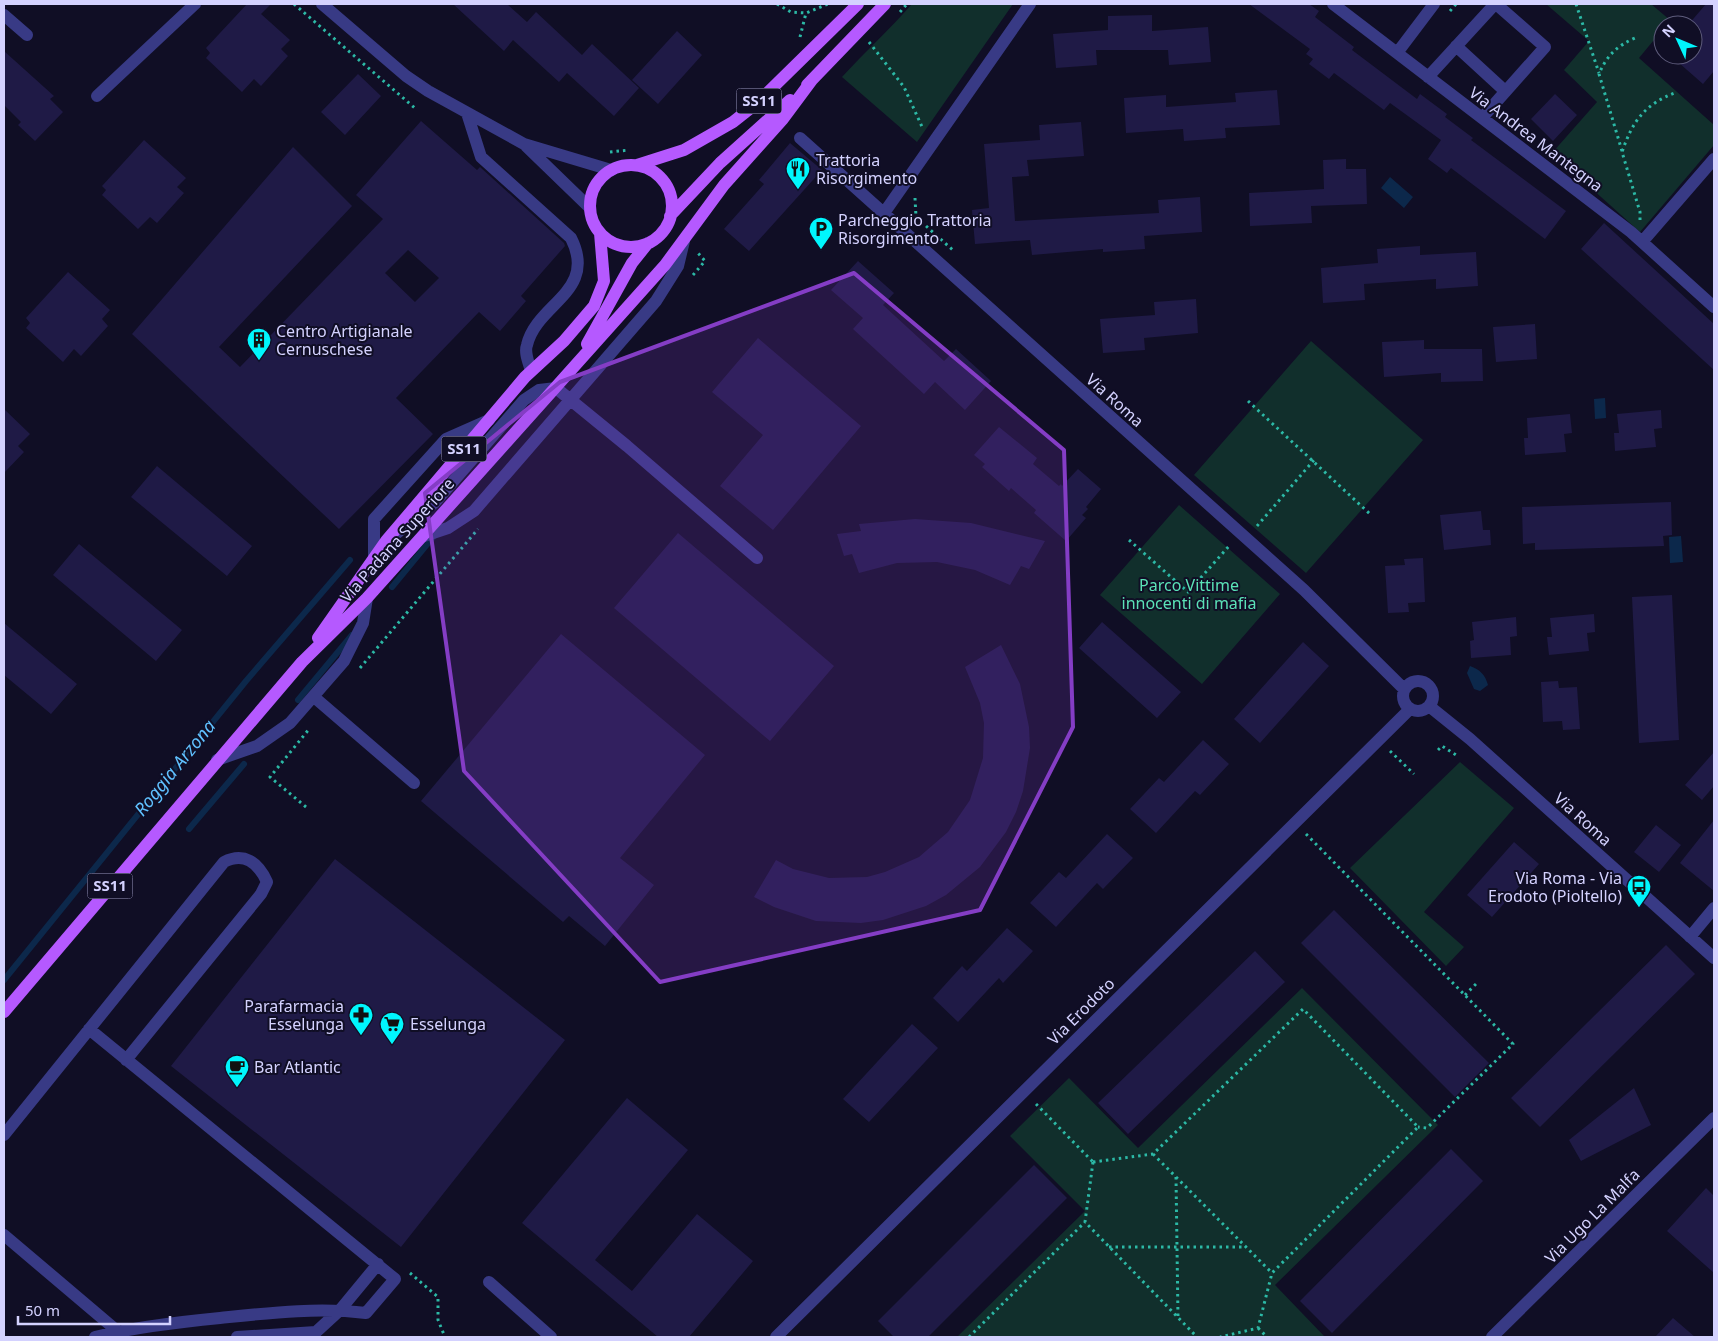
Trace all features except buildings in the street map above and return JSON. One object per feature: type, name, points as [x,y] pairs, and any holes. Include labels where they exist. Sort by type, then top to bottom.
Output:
[{"type":"main road","name":"SS11","points":[[611,170],[623,165],[638,165],[684,150],[733,122],[757,103],[858,4]]},
{"type":"main road","name":"SS11","points":[[573,368],[632,263],[648,243],[659,234],[670,216],[720,163],[812,80],[885,4]]},
{"type":"main road","name":"SS11","points":[[556,388],[684,241],[724,185],[783,119],[812,80]]},
{"type":"main road","points":[[638,165],[657,174],[666,185],[672,200],[670,216]]},
{"type":"main road","points":[[589,207],[595,186],[611,170]]},
{"type":"main road","name":"Via Padana Superiore","points":[[302,662],[386,542],[531,371],[564,341],[598,299],[604,275],[600,233],[592,221],[589,207]]},
{"type":"main road","points":[[600,233],[610,241],[623,246],[631,247],[648,243]]},
{"type":"main road","name":"Via Padana Superiore","points":[[302,662],[368,598],[556,388]]},
{"type":"main road","name":"SS11","points":[[4,1012],[302,662]]},
{"type":"street","points":[[98,96],[195,4]]},
{"type":"street","points":[[322,4],[406,76],[428,91],[524,144],[611,170]]},
{"type":"street","points":[[884,213],[1030,4]]},
{"type":"street","name":"Via Andrea Mantegna","points":[[1333,4],[1639,239],[1714,306]]},
{"type":"street","points":[[1397,53],[1434,4]]},
{"type":"street","points":[[1428,77],[1495,4],[1545,47],[1482,118]]},
{"type":"street","points":[[4,15],[27,35]]},
{"type":"street","points":[[1456,46],[1505,91]]},
{"type":"street","points":[[467,113],[481,158],[571,238],[576,249],[578,262],[573,283],[534,330],[526,346],[531,371]]},
{"type":"street","name":"Via Roma","points":[[800,138],[1311,596],[1404,689]]},
{"type":"street","points":[[524,144],[589,207]]},
{"type":"street","points":[[1639,239],[1714,159]]},
{"type":"street","points":[[424,536],[448,528],[474,511],[656,301],[678,266],[684,241]]},
{"type":"street","points":[[556,388],[627,446],[757,558]]},
{"type":"street","name":"Via Padana Superiore","points":[[386,542],[435,502],[524,400],[539,390],[556,388]]},
{"type":"street","points":[[374,557],[374,519],[446,439],[489,420]]},
{"type":"street","points":[[217,760],[257,746],[274,736],[290,723],[344,661],[364,623],[368,598]]},
{"type":"street","points":[[1413,682],[1426,684],[1432,694],[1429,706],[1419,711],[1410,709],[1403,700],[1404,689],[1413,682]]},
{"type":"street","points":[[314,697],[414,783]]},
{"type":"street","name":"Via Roma","points":[[1429,706],[1470,739],[1714,958]]},
{"type":"street","name":"Via Erodoto","points":[[777,1336],[1410,709]]},
{"type":"street","points":[[4,1135],[224,862],[236,856],[245,857],[263,873],[267,882],[261,894],[126,1060]]},
{"type":"street","points":[[1690,937],[1714,908]]},
{"type":"street","points":[[89,1029],[395,1279],[366,1313],[340,1310],[268,1313],[121,1335],[94,1337]]},
{"type":"street","name":"Via Ugo La Malfa","points":[[1492,1337],[1714,1118]]},
{"type":"street","points":[[4,1235],[121,1335]]},
{"type":"street","points":[[237,1337],[316,1332],[340,1310],[378,1264]]},
{"type":"street","points":[[489,1282],[551,1337]]},
{"type":"street","points":[[764,1337],[777,1336]]},
{"type":"path","points":[[294,4],[416,109]]},
{"type":"path","points":[[777,4],[791,12],[806,13],[828,4]]},
{"type":"path","points":[[1576,4],[1640,212],[1639,239]]},
{"type":"path","points":[[793,45],[804,29],[806,13]]},
{"type":"path","points":[[1599,74],[1604,62],[1618,46],[1635,38]]},
{"type":"path","points":[[870,43],[904,87],[925,135]]},
{"type":"path","points":[[1622,152],[1638,116],[1651,104],[1677,92]]},
{"type":"path","points":[[608,153],[634,151]]},
{"type":"path","points":[[918,191],[915,197],[916,217],[958,255]]},
{"type":"path","points":[[1248,401],[1314,460],[1370,514]]},
{"type":"path","points":[[1249,521],[1256,528],[1314,460]]},
{"type":"path","points":[[1129,540],[1188,592],[1241,534]]},
{"type":"path","points":[[1438,750],[1442,746],[1456,755]]},
{"type":"path","points":[[1387,749],[1414,774]]},
{"type":"path","points":[[1093,1162],[1153,1154],[1303,1008],[1418,1127],[1427,1128],[1513,1044],[1295,823]]},
{"type":"path","points":[[1465,995],[1478,982]]},
{"type":"path","points":[[1036,1104],[1093,1162]]},
{"type":"path","points":[[1258,1328],[1272,1273],[1418,1127]]},
{"type":"path","points":[[1153,1154],[1272,1273]]},
{"type":"path","points":[[969,1337],[1085,1222],[1093,1162]]},
{"type":"path","points":[[1176,1177],[1178,1318]]},
{"type":"path","points":[[1085,1222],[1197,1337]]},
{"type":"path","points":[[1109,1247],[1246,1248]]},
{"type":"path","points":[[404,1268],[438,1297],[438,1320],[445,1337]]},
{"type":"path","points":[[1220,1337],[1258,1328]]},
{"type":"path","points":[[1258,1328],[1266,1337]]},
{"type":"highlighted area","points":[[854,273],[1064,450],[1073,727],[980,910],[660,982],[464,771],[425,493],[560,382]]},
{"type":"green space","points":[[912,4],[1013,4],[917,142],[842,77]]},
{"type":"green space","points":[[1546,4],[1651,4],[1664,15],[1653,15],[1653,41],[1639,58],[1714,125],[1714,145],[1640,232],[1552,153],[1597,102],[1564,70],[1589,41]]},
{"type":"green space","points":[[1311,341],[1423,440],[1306,573],[1194,475]]},
{"type":"green space","name":"Parco Vittime innocenti di mafia","points":[[1179,505],[1280,594],[1202,684],[1100,595]]},
{"type":"green space","points":[[1460,762],[1514,808],[1424,912],[1464,947],[1446,966],[1350,868]]},
{"type":"green space","points":[[1302,988],[1438,1125],[1275,1285],[1325,1337],[957,1337],[1085,1211],[1010,1136],[1069,1078],[1138,1148]]},
{"type":"water","points":[[1390,177],[1413,197],[1404,208],[1381,188]]},
{"type":"water","points":[[1605,398],[1606,418],[1595,419],[1594,399]]},
{"type":"water","points":[[1681,536],[1683,562],[1670,563],[1669,537]]},
{"type":"water","points":[[1470,666],[1482,673],[1487,681],[1488,685],[1480,691],[1474,689],[1467,673]]},
{"type":"waterway","points":[[392,587],[434,536]]},
{"type":"waterway","name":"Roggia Arzona","points":[[4,980],[246,681],[350,560]]},
{"type":"waterway","points":[[298,700],[352,635]]},
{"type":"waterway","points":[[189,829],[244,764]]},
{"type":"place","name":"Trattoria Risorgimento","points":[[798,190]]},
{"type":"place","name":"Parcheggio Trattoria Risorgimento","points":[[821,250]]},
{"type":"place","name":"Centro Artigianale Cernuschese","points":[[259,361]]},
{"type":"place","name":"Via Roma - Via Erodoto (Pioltello)","points":[[1639,908]]},
{"type":"place","name":"Parafarmacia Esselunga","points":[[361,1036]]},
{"type":"place","name":"Esselunga","points":[[392,1045]]},
{"type":"place","name":"Bar Atlantic","points":[[237,1088]]}]
